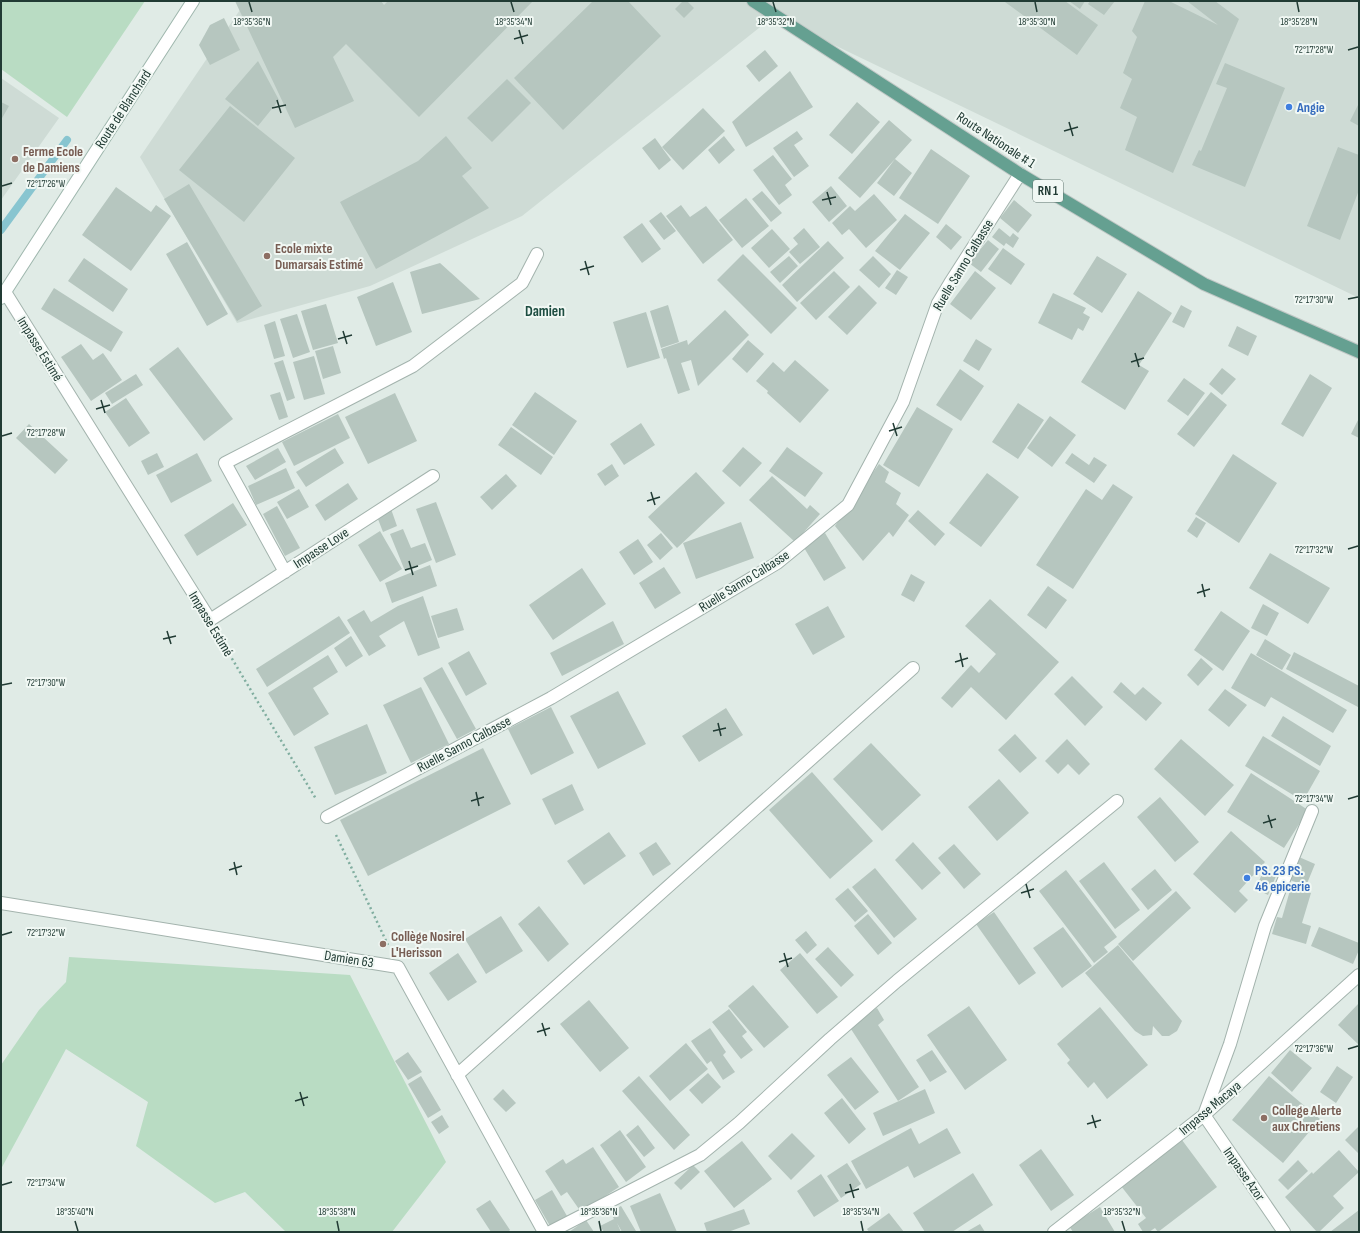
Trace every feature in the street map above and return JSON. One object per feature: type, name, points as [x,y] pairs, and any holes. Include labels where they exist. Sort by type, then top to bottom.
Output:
[{"type":"main road","name":"Route Nationale # 1","points":[[753,1],[1020,174],[1204,284],[1359,352]]},
{"type":"street","name":"Route de Blanchard","points":[[3,295],[193,1]]},
{"type":"street","name":"Ruelle Sanno Calbasse","points":[[327,817],[551,698],[777,563],[848,505],[903,402],[938,303],[1020,174]]},
{"type":"street","points":[[285,572],[225,463],[413,366],[522,283],[537,254]]},
{"type":"street","name":"Impasse Estimé","points":[[3,295],[210,620]]},
{"type":"street","name":"Impasse Love","points":[[210,620],[433,476]]},
{"type":"street","points":[[457,1075],[913,668]]},
{"type":"street","points":[[550,1232],[700,1155],[739,1123],[830,1039],[897,981],[1117,801]]},
{"type":"street","points":[[1204,1116],[1230,1044],[1266,926],[1312,811]]},
{"type":"street","name":"Damien 63","points":[[1,903],[398,967]]},
{"type":"street","points":[[398,967],[544,1232]]},
{"type":"street","name":"Impasse Macaya","points":[[1054,1232],[1204,1116],[1359,975]]},
{"type":"street","name":"Impasse Azor","points":[[1204,1116],[1284,1232]]},
{"type":"path","name":"Impasse Estimé","points":[[210,620],[327,817],[398,967]]},
{"type":"shaded area","points":[[246,1],[1359,1],[1359,298],[774,16],[522,216],[370,286],[237,323],[140,157]]},
{"type":"shaded area","name":"Ferme Ecole de Damiens","points":[[1,78],[59,118],[1,200]]},
{"type":"green space","points":[[1,1],[145,1],[67,117],[1,69]]},
{"type":"green space","points":[[69,957],[350,975],[446,1162],[392,1232],[286,1232],[245,1192],[215,1203],[136,1146],[148,1102],[66,1049],[1,1169],[1,1065],[39,1010],[66,982]]},
{"type":"building","points":[[235,1],[381,1],[384,5],[388,1],[533,1],[419,117],[346,44],[333,57],[354,101],[295,128]]},
{"type":"building","points":[[593,1],[628,1],[661,36],[563,130],[514,78]]},
{"type":"building","points":[[683,1],[687,1],[694,8],[684,18],[675,9]]},
{"type":"building","points":[[1065,1],[1098,25],[1077,55],[1005,2]]},
{"type":"building","points":[[1069,1],[1085,1],[1080,9]]},
{"type":"building","points":[[1090,1],[1115,1],[1104,15],[1088,4]]},
{"type":"building","points":[[1145,1],[1169,1],[1218,25],[1187,1],[1215,1],[1239,19],[1173,173],[1125,150],[1137,117],[1120,108],[1132,79],[1123,73],[1137,37],[1132,31]]},
{"type":"building","points":[[224,18],[240,50],[210,65],[199,45],[210,25]]},
{"type":"building","points":[[765,50],[778,66],[759,82],[746,66]]},
{"type":"building","points":[[258,61],[279,100],[258,126],[225,99]]},
{"type":"building","points":[[1225,63],[1285,88],[1245,187],[1192,165],[1199,150],[1201,151],[1227,88],[1216,84]]},
{"type":"building","points":[[790,71],[813,107],[746,147],[732,122]]},
{"type":"building","points":[[507,79],[531,103],[492,142],[467,118]]},
{"type":"building","points":[[1,102],[9,106],[1,120]]},
{"type":"building","points":[[857,102],[880,122],[852,154],[829,135]]},
{"type":"building","points":[[1359,103],[1359,126],[1350,121]]},
{"type":"building","points":[[230,106],[295,158],[244,222],[179,170]]},
{"type":"building","points":[[703,108],[725,131],[683,170],[662,147]]},
{"type":"building","points":[[889,120],[912,140],[860,198],[838,178]]},
{"type":"building","points":[[797,131],[803,139],[794,145],[809,166],[794,177],[773,148]]},
{"type":"building","points":[[446,136],[472,168],[462,176],[489,208],[376,269],[340,202],[418,161]]},
{"type":"building","points":[[724,136],[735,150],[719,164],[708,150]]},
{"type":"building","points":[[655,138],[671,160],[659,170],[642,148]]},
{"type":"building","points":[[1338,147],[1359,155],[1359,190],[1340,240],[1307,226]]},
{"type":"building","points":[[931,149],[970,176],[938,224],[899,198]]},
{"type":"building","points":[[773,155],[792,179],[785,185],[792,195],[779,205],[753,170]]},
{"type":"building","points":[[895,159],[912,173],[894,196],[877,183]]},
{"type":"building","points":[[189,184],[262,306],[237,321],[164,199]]},
{"type":"building","points":[[831,186],[847,206],[829,222],[812,202]]},
{"type":"building","points":[[116,187],[151,212],[156,205],[171,216],[131,271],[82,235]]},
{"type":"building","points":[[762,191],[782,213],[771,222],[752,199]]},
{"type":"building","points":[[874,194],[897,220],[866,248],[849,229],[842,235],[832,223],[850,206],[855,211]]},
{"type":"building","points":[[746,198],[769,226],[742,248],[719,220]]},
{"type":"building","points":[[1014,200],[1032,215],[1018,233],[1000,218]]},
{"type":"building","points":[[681,205],[690,217],[706,206],[733,240],[703,264],[666,216]]},
{"type":"building","points":[[661,212],[676,231],[664,240],[649,221]]},
{"type":"building","points":[[905,214],[930,233],[900,270],[875,251]]},
{"type":"building","points":[[642,223],[661,249],[642,263],[623,237]]},
{"type":"building","points":[[946,224],[962,237],[951,250],[936,237]]},
{"type":"building","points":[[804,228],[820,247],[800,264],[789,252],[798,244],[793,238]]},
{"type":"building","points":[[999,228],[1010,237],[1013,233],[1019,238],[1013,248],[1006,243],[1004,246],[992,237]]},
{"type":"building","points":[[772,229],[790,249],[769,268],[751,248]]},
{"type":"building","points":[[988,240],[999,249],[981,272],[969,263]]},
{"type":"building","points":[[828,241],[844,258],[797,302],[782,285]]},
{"type":"building","points":[[187,242],[228,314],[207,326],[166,254]]},
{"type":"building","points":[[1003,248],[1025,264],[1011,285],[988,269]]},
{"type":"building","points":[[743,254],[797,308],[771,334],[717,280]]},
{"type":"building","points":[[789,256],[798,266],[780,283],[770,272]]},
{"type":"building","points":[[873,256],[891,274],[879,288],[859,270]]},
{"type":"building","points":[[1097,256],[1127,274],[1102,313],[1073,294]]},
{"type":"building","points":[[84,258],[128,289],[113,312],[68,281]]},
{"type":"building","points":[[440,263],[480,299],[422,314],[410,272]]},
{"type":"building","points":[[897,270],[908,277],[896,295],[885,288]]},
{"type":"building","points":[[834,271],[850,287],[816,320],[800,303]]},
{"type":"building","points":[[975,271],[996,288],[971,320],[950,304]]},
{"type":"building","points":[[393,282],[412,332],[376,346],[357,297]]},
{"type":"building","points":[[859,285],[877,303],[847,335],[828,317]]},
{"type":"building","points":[[54,288],[123,332],[111,352],[41,309]]},
{"type":"building","points":[[1138,291],[1172,313],[1139,365],[1149,371],[1125,410],[1081,382]]},
{"type":"building","points":[[1053,293],[1086,308],[1083,313],[1090,317],[1083,331],[1078,328],[1072,340],[1038,323]]},
{"type":"building","points":[[326,304],[338,343],[313,350],[301,311]]},
{"type":"building","points":[[668,305],[679,342],[661,348],[650,311]]},
{"type":"building","points":[[1181,305],[1192,311],[1184,328],[1172,322]]},
{"type":"building","points":[[725,310],[749,335],[698,386],[691,360],[681,363],[690,390],[678,394],[666,358],[664,359],[661,349],[687,340],[688,345]]},
{"type":"building","points":[[646,312],[660,358],[627,368],[613,322]]},
{"type":"building","points":[[297,314],[310,352],[293,358],[280,319]]},
{"type":"building","points":[[275,321],[285,356],[274,359],[264,325]]},
{"type":"building","points":[[1237,326],[1257,336],[1248,356],[1228,346]]},
{"type":"building","points":[[976,339],[992,349],[979,371],[963,361]]},
{"type":"building","points":[[748,340],[764,354],[747,373],[732,359]]},
{"type":"building","points":[[81,344],[93,360],[103,353],[122,380],[91,401],[61,357]]},
{"type":"building","points":[[333,346],[341,373],[323,379],[315,351]]},
{"type":"building","points":[[178,347],[233,419],[204,441],[149,369]]},
{"type":"building","points":[[314,356],[325,394],[304,400],[293,362]]},
{"type":"building","points":[[283,360],[295,398],[287,401],[274,363]]},
{"type":"building","points":[[795,360],[829,390],[800,423],[756,381],[773,362],[784,372]]},
{"type":"building","points":[[1222,368],[1236,379],[1222,395],[1209,384]]},
{"type":"building","points":[[960,369],[984,386],[961,421],[936,405]]},
{"type":"building","points":[[136,374],[143,385],[112,404],[105,393]]},
{"type":"building","points":[[1310,374],[1332,388],[1303,437],[1281,424]]},
{"type":"building","points":[[1184,378],[1205,393],[1188,416],[1167,401]]},
{"type":"building","points":[[280,392],[288,417],[279,420],[270,395]]},
{"type":"building","points":[[535,392],[577,421],[554,455],[512,425]]},
{"type":"building","points":[[1211,392],[1227,405],[1194,447],[1177,434]]},
{"type":"building","points":[[395,393],[417,441],[368,464],[345,417]]},
{"type":"building","points":[[126,398],[150,433],[129,447],[105,412]]},
{"type":"building","points":[[1018,403],[1044,420],[1018,459],[992,442]]},
{"type":"building","points":[[917,407],[953,429],[919,487],[883,465]]},
{"type":"building","points":[[338,414],[350,438],[294,466],[282,442]]},
{"type":"building","points":[[1050,416],[1076,435],[1052,467],[1027,448]]},
{"type":"building","points":[[1359,418],[1359,438],[1351,434]]},
{"type":"building","points":[[641,423],[655,445],[624,465],[610,444]]},
{"type":"building","points":[[29,424],[68,460],[55,474],[16,438]]},
{"type":"building","points":[[511,427],[553,457],[541,475],[498,445]]},
{"type":"building","points":[[743,447],[762,463],[740,487],[722,471]]},
{"type":"building","points":[[787,447],[823,473],[805,497],[769,471]]},
{"type":"building","points":[[278,448],[286,462],[255,480],[246,466]]},
{"type":"building","points":[[335,448],[344,463],[306,487],[296,472]]},
{"type":"building","points":[[157,453],[164,467],[148,475],[141,461]]},
{"type":"building","points":[[197,453],[212,481],[171,503],[156,475]]},
{"type":"building","points":[[1072,453],[1089,465],[1094,457],[1107,465],[1094,483],[1065,463]]},
{"type":"building","points":[[1233,454],[1277,483],[1239,543],[1195,514]]},
{"type":"building","points":[[612,464],[619,476],[605,486],[597,474]]},
{"type":"building","points":[[879,464],[889,472],[885,482],[901,493],[896,504],[909,515],[893,537],[889,532],[863,561],[835,526]]},
{"type":"building","points":[[286,468],[295,488],[256,505],[248,486]]},
{"type":"building","points":[[696,472],[725,503],[677,548],[648,517]]},
{"type":"building","points":[[987,473],[1019,497],[981,547],[949,523]]},
{"type":"building","points":[[506,474],[517,486],[492,510],[480,497]]},
{"type":"building","points":[[772,476],[807,509],[810,505],[820,514],[795,542],[749,500]]},
{"type":"building","points":[[348,483],[358,499],[325,521],[315,505]]},
{"type":"building","points":[[1113,484],[1133,497],[1073,589],[1036,565],[1086,489],[1102,500]]},
{"type":"building","points":[[299,489],[309,507],[287,519],[277,502]]},
{"type":"building","points":[[436,502],[456,555],[436,563],[416,509]]},
{"type":"building","points":[[233,503],[247,525],[197,556],[184,535]]},
{"type":"building","points":[[277,506],[300,548],[285,556],[263,514]]},
{"type":"building","points":[[391,509],[397,526],[383,532],[376,514]]},
{"type":"building","points":[[918,510],[945,534],[935,546],[908,521]]},
{"type":"building","points":[[1196,517],[1206,523],[1197,538],[1187,531]]},
{"type":"building","points":[[741,522],[754,558],[696,579],[683,543]]},
{"type":"building","points":[[403,529],[411,548],[425,543],[432,560],[405,571],[390,534]]},
{"type":"building","points":[[380,531],[402,569],[380,582],[358,545]]},
{"type":"building","points":[[661,533],[673,548],[660,560],[647,545]]},
{"type":"building","points":[[825,533],[846,568],[824,581],[803,546]]},
{"type":"building","points":[[638,539],[653,562],[634,575],[619,552]]},
{"type":"building","points":[[1270,553],[1330,588],[1308,624],[1249,588]]},
{"type":"building","points":[[430,565],[437,586],[392,603],[385,583]]},
{"type":"building","points":[[664,567],[681,593],[655,609],[639,583]]},
{"type":"building","points":[[582,568],[606,604],[553,640],[529,605]]},
{"type":"building","points":[[911,574],[925,582],[914,602],[901,595]]},
{"type":"building","points":[[1048,586],[1067,600],[1046,629],[1027,615]]},
{"type":"building","points":[[423,596],[440,648],[418,656],[404,621],[379,636],[386,646],[369,656],[347,620],[364,610],[371,622],[398,606]]},
{"type":"building","points":[[990,599],[1059,662],[1006,720],[971,687],[952,708],[941,698],[971,665],[979,673],[996,654],[965,626]]},
{"type":"building","points":[[1263,604],[1279,613],[1267,636],[1251,628]]},
{"type":"building","points":[[828,606],[845,637],[813,655],[795,624]]},
{"type":"building","points":[[457,608],[464,630],[438,638],[431,616]]},
{"type":"building","points":[[1221,611],[1250,631],[1223,671],[1194,650]]},
{"type":"building","points":[[339,616],[350,633],[267,687],[256,669]]},
{"type":"building","points":[[613,621],[624,644],[562,676],[550,653]]},
{"type":"building","points":[[351,636],[363,656],[346,667],[334,648]]},
{"type":"building","points":[[1265,639],[1291,655],[1282,670],[1256,655]]},
{"type":"building","points":[[469,651],[487,684],[466,696],[448,663]]},
{"type":"building","points":[[1294,652],[1359,686],[1358,707],[1286,669]]},
{"type":"building","points":[[1251,653],[1347,710],[1333,733],[1271,697],[1265,707],[1231,688]]},
{"type":"building","points":[[328,655],[338,672],[313,688],[329,714],[294,736],[268,693]]},
{"type":"building","points":[[1201,658],[1213,669],[1198,686],[1187,675]]},
{"type":"building","points":[[442,667],[476,729],[457,739],[423,678]]},
{"type":"building","points":[[1072,676],[1103,707],[1085,726],[1054,694]]},
{"type":"building","points":[[1121,682],[1135,695],[1143,687],[1162,703],[1146,721],[1113,692]]},
{"type":"building","points":[[421,687],[449,744],[411,763],[383,705]]},
{"type":"building","points":[[1225,689],[1247,705],[1229,727],[1208,710]]},
{"type":"building","points":[[618,691],[646,744],[598,769],[570,716]]},
{"type":"building","points":[[551,707],[574,753],[531,775],[508,729]]},
{"type":"building","points":[[726,708],[743,735],[699,762],[682,736]]},
{"type":"building","points":[[1283,716],[1331,746],[1320,766],[1271,736]]},
{"type":"building","points":[[367,724],[387,773],[335,795],[314,747]]},
{"type":"building","points":[[1015,734],[1037,758],[1020,773],[998,750]]},
{"type":"building","points":[[1263,736],[1320,771],[1303,801],[1245,766]]},
{"type":"building","points":[[1067,739],[1090,764],[1079,775],[1068,764],[1058,774],[1045,761]]},
{"type":"building","points":[[1181,739],[1234,785],[1205,816],[1154,769]]},
{"type":"building","points":[[871,743],[921,795],[882,831],[833,779]]},
{"type":"building","points":[[483,748],[511,804],[368,876],[340,820]]},
{"type":"building","points":[[812,772],[873,841],[830,879],[769,810]]},
{"type":"building","points":[[1251,773],[1308,810],[1284,848],[1227,812]]},
{"type":"building","points":[[999,779],[1029,813],[997,841],[968,807]]},
{"type":"building","points":[[572,784],[584,810],[555,825],[542,799]]},
{"type":"building","points":[[1160,797],[1199,842],[1175,862],[1137,817]]},
{"type":"building","points":[[1231,831],[1265,862],[1239,891],[1248,900],[1235,913],[1193,874]]},
{"type":"building","points":[[609,832],[626,856],[584,885],[567,861]]},
{"type":"building","points":[[656,842],[671,864],[653,876],[639,853]]},
{"type":"building","points":[[913,842],[941,873],[922,890],[895,860]]},
{"type":"building","points":[[954,844],[981,874],[964,889],[938,858]]},
{"type":"building","points":[[1299,857],[1315,864],[1306,886],[1290,880]]},
{"type":"building","points":[[1104,862],[1140,910],[1115,929],[1079,881]]},
{"type":"building","points":[[875,868],[917,919],[894,938],[852,887]]},
{"type":"building","points":[[1155,869],[1172,890],[1148,910],[1131,889]]},
{"type":"building","points":[[1066,870],[1117,937],[1104,947],[1108,952],[1094,963],[1039,891]]},
{"type":"building","points":[[1263,871],[1276,876],[1268,895],[1256,889]]},
{"type":"building","points":[[1291,887],[1311,893],[1302,923],[1311,926],[1306,944],[1272,934],[1277,917],[1282,918]]},
{"type":"building","points":[[848,888],[868,911],[855,922],[835,899]]},
{"type":"building","points":[[1176,891],[1191,908],[1133,961],[1118,944]]},
{"type":"building","points":[[539,906],[569,944],[548,962],[518,924]]},
{"type":"building","points":[[994,912],[1036,973],[1019,985],[976,924]]},
{"type":"building","points":[[868,914],[892,943],[878,955],[854,926]]},
{"type":"building","points":[[501,916],[523,951],[486,974],[465,939]]},
{"type":"building","points":[[1063,927],[1092,966],[1062,988],[1033,948]]},
{"type":"building","points":[[1319,927],[1359,943],[1359,950],[1353,964],[1311,946]]},
{"type":"building","points":[[806,931],[817,945],[807,954],[795,940]]},
{"type":"building","points":[[1118,945],[1182,1021],[1177,1031],[1169,1036],[1162,1036],[1153,1026],[1152,1035],[1143,1036],[1135,1031],[1085,973]]},
{"type":"building","points":[[828,947],[854,975],[841,987],[815,959]]},
{"type":"building","points":[[458,953],[477,982],[448,1001],[429,973]]},
{"type":"building","points":[[800,953],[838,997],[817,1014],[780,970]]},
{"type":"building","points":[[753,985],[789,1027],[764,1048],[728,1006]]},
{"type":"building","points":[[589,1000],[629,1048],[600,1072],[560,1024]]},
{"type":"building","points":[[1359,1003],[1359,1045],[1338,1025]]},
{"type":"building","points":[[969,1006],[1007,1060],[965,1090],[927,1035]]},
{"type":"building","points":[[1100,1007],[1148,1065],[1107,1099],[1094,1082],[1088,1088],[1067,1063],[1070,1060],[1057,1044]]},
{"type":"building","points":[[877,1008],[884,1020],[878,1025],[919,1087],[898,1101],[849,1026]]},
{"type":"building","points":[[729,1009],[747,1032],[742,1036],[753,1050],[741,1059],[712,1022]]},
{"type":"building","points":[[710,1028],[726,1052],[723,1055],[735,1072],[723,1080],[711,1061],[707,1064],[691,1041]]},
{"type":"building","points":[[686,1043],[708,1069],[670,1101],[649,1076]]},
{"type":"building","points":[[932,1050],[947,1072],[930,1082],[916,1060]]},
{"type":"building","points":[[1290,1050],[1312,1068],[1292,1092],[1271,1073]]},
{"type":"building","points":[[408,1052],[422,1072],[408,1080],[395,1061]]},
{"type":"building","points":[[851,1057],[879,1092],[855,1110],[827,1075]]},
{"type":"building","points":[[1337,1066],[1353,1077],[1336,1103],[1320,1092]]},
{"type":"building","points":[[708,1073],[721,1087],[702,1104],[689,1090]]},
{"type":"building","points":[[421,1076],[441,1110],[428,1118],[408,1084]]},
{"type":"building","points":[[639,1076],[690,1135],[674,1150],[622,1091]]},
{"type":"building","points":[[1269,1076],[1320,1119],[1283,1163],[1232,1120]]},
{"type":"building","points":[[503,1089],[516,1103],[506,1112],[493,1099]]},
{"type":"building","points":[[925,1089],[935,1113],[883,1136],[873,1113]]},
{"type":"building","points":[[842,1098],[866,1129],[849,1144],[824,1113]]},
{"type":"building","points":[[442,1115],[449,1127],[439,1134],[431,1122]]},
{"type":"building","points":[[638,1125],[655,1148],[644,1157],[626,1135]]},
{"type":"building","points":[[1359,1126],[1359,1154],[1345,1140]]},
{"type":"building","points":[[911,1128],[919,1144],[947,1128],[961,1153],[914,1178],[908,1166],[866,1189],[851,1161]]},
{"type":"building","points":[[620,1130],[646,1167],[626,1182],[600,1145]]},
{"type":"building","points":[[792,1133],[815,1156],[791,1180],[768,1156]]},
{"type":"building","points":[[1182,1140],[1217,1187],[1158,1232],[1155,1228],[1149,1232],[1143,1232],[1138,1224],[1146,1218],[1121,1186]]},
{"type":"building","points":[[742,1141],[772,1179],[734,1208],[704,1171]]},
{"type":"building","points":[[593,1147],[619,1187],[581,1212],[567,1192],[561,1196],[545,1171],[563,1159],[566,1164]]},
{"type":"building","points":[[1041,1149],[1074,1195],[1051,1211],[1019,1165]]},
{"type":"building","points":[[1339,1150],[1359,1172],[1333,1196],[1344,1208],[1319,1232],[1317,1232],[1285,1197]]},
{"type":"building","points":[[1298,1160],[1308,1171],[1288,1190],[1278,1180]]},
{"type":"building","points":[[847,1163],[861,1184],[841,1198],[827,1176]]},
{"type":"building","points":[[693,1165],[700,1172],[681,1190],[674,1183]]},
{"type":"building","points":[[973,1173],[993,1205],[952,1232],[925,1232],[913,1213]]},
{"type":"building","points":[[821,1174],[839,1201],[814,1217],[797,1191]]},
{"type":"building","points":[[552,1190],[567,1216],[550,1226],[535,1200]]},
{"type":"building","points":[[660,1193],[677,1232],[641,1232],[630,1206]]},
{"type":"building","points":[[490,1200],[510,1230],[508,1232],[491,1232],[476,1209]]},
{"type":"building","points":[[621,1206],[636,1231],[622,1232],[617,1223],[621,1232],[604,1232],[600,1226],[614,1219],[610,1212]]},
{"type":"building","points":[[1100,1207],[1115,1232],[1073,1232],[1069,1226]]},
{"type":"building","points":[[744,1209],[750,1224],[728,1232],[707,1232],[704,1223]]},
{"type":"building","points":[[1359,1210],[1359,1232],[1330,1232]]},
{"type":"building","points":[[889,1213],[904,1232],[869,1232],[867,1229]]},
{"type":"building","points":[[586,1220],[594,1232],[569,1232]]},
{"type":"building","points":[[980,1224],[985,1232],[966,1232]]},
{"type":"waterway","points":[[1,230],[67,140]]},
{"type":"place","name":"Angie","points":[[1289,107]]},
{"type":"place","name":"Ferme Ecole de Damiens","points":[[15,159]]},
{"type":"place","name":"Ecole mixte Dumarsais Estimé","points":[[267,256]]},
{"type":"place","name":"PS. 23 PS. 46 epicerie","points":[[1247,878]]},
{"type":"place","name":"Collège Nosirel L'Herisson","points":[[383,944]]},
{"type":"place","name":"College Alerte aux Chretiens","points":[[1264,1118]]},
{"type":"district","name":"Damien","points":[[545,311]]}]
